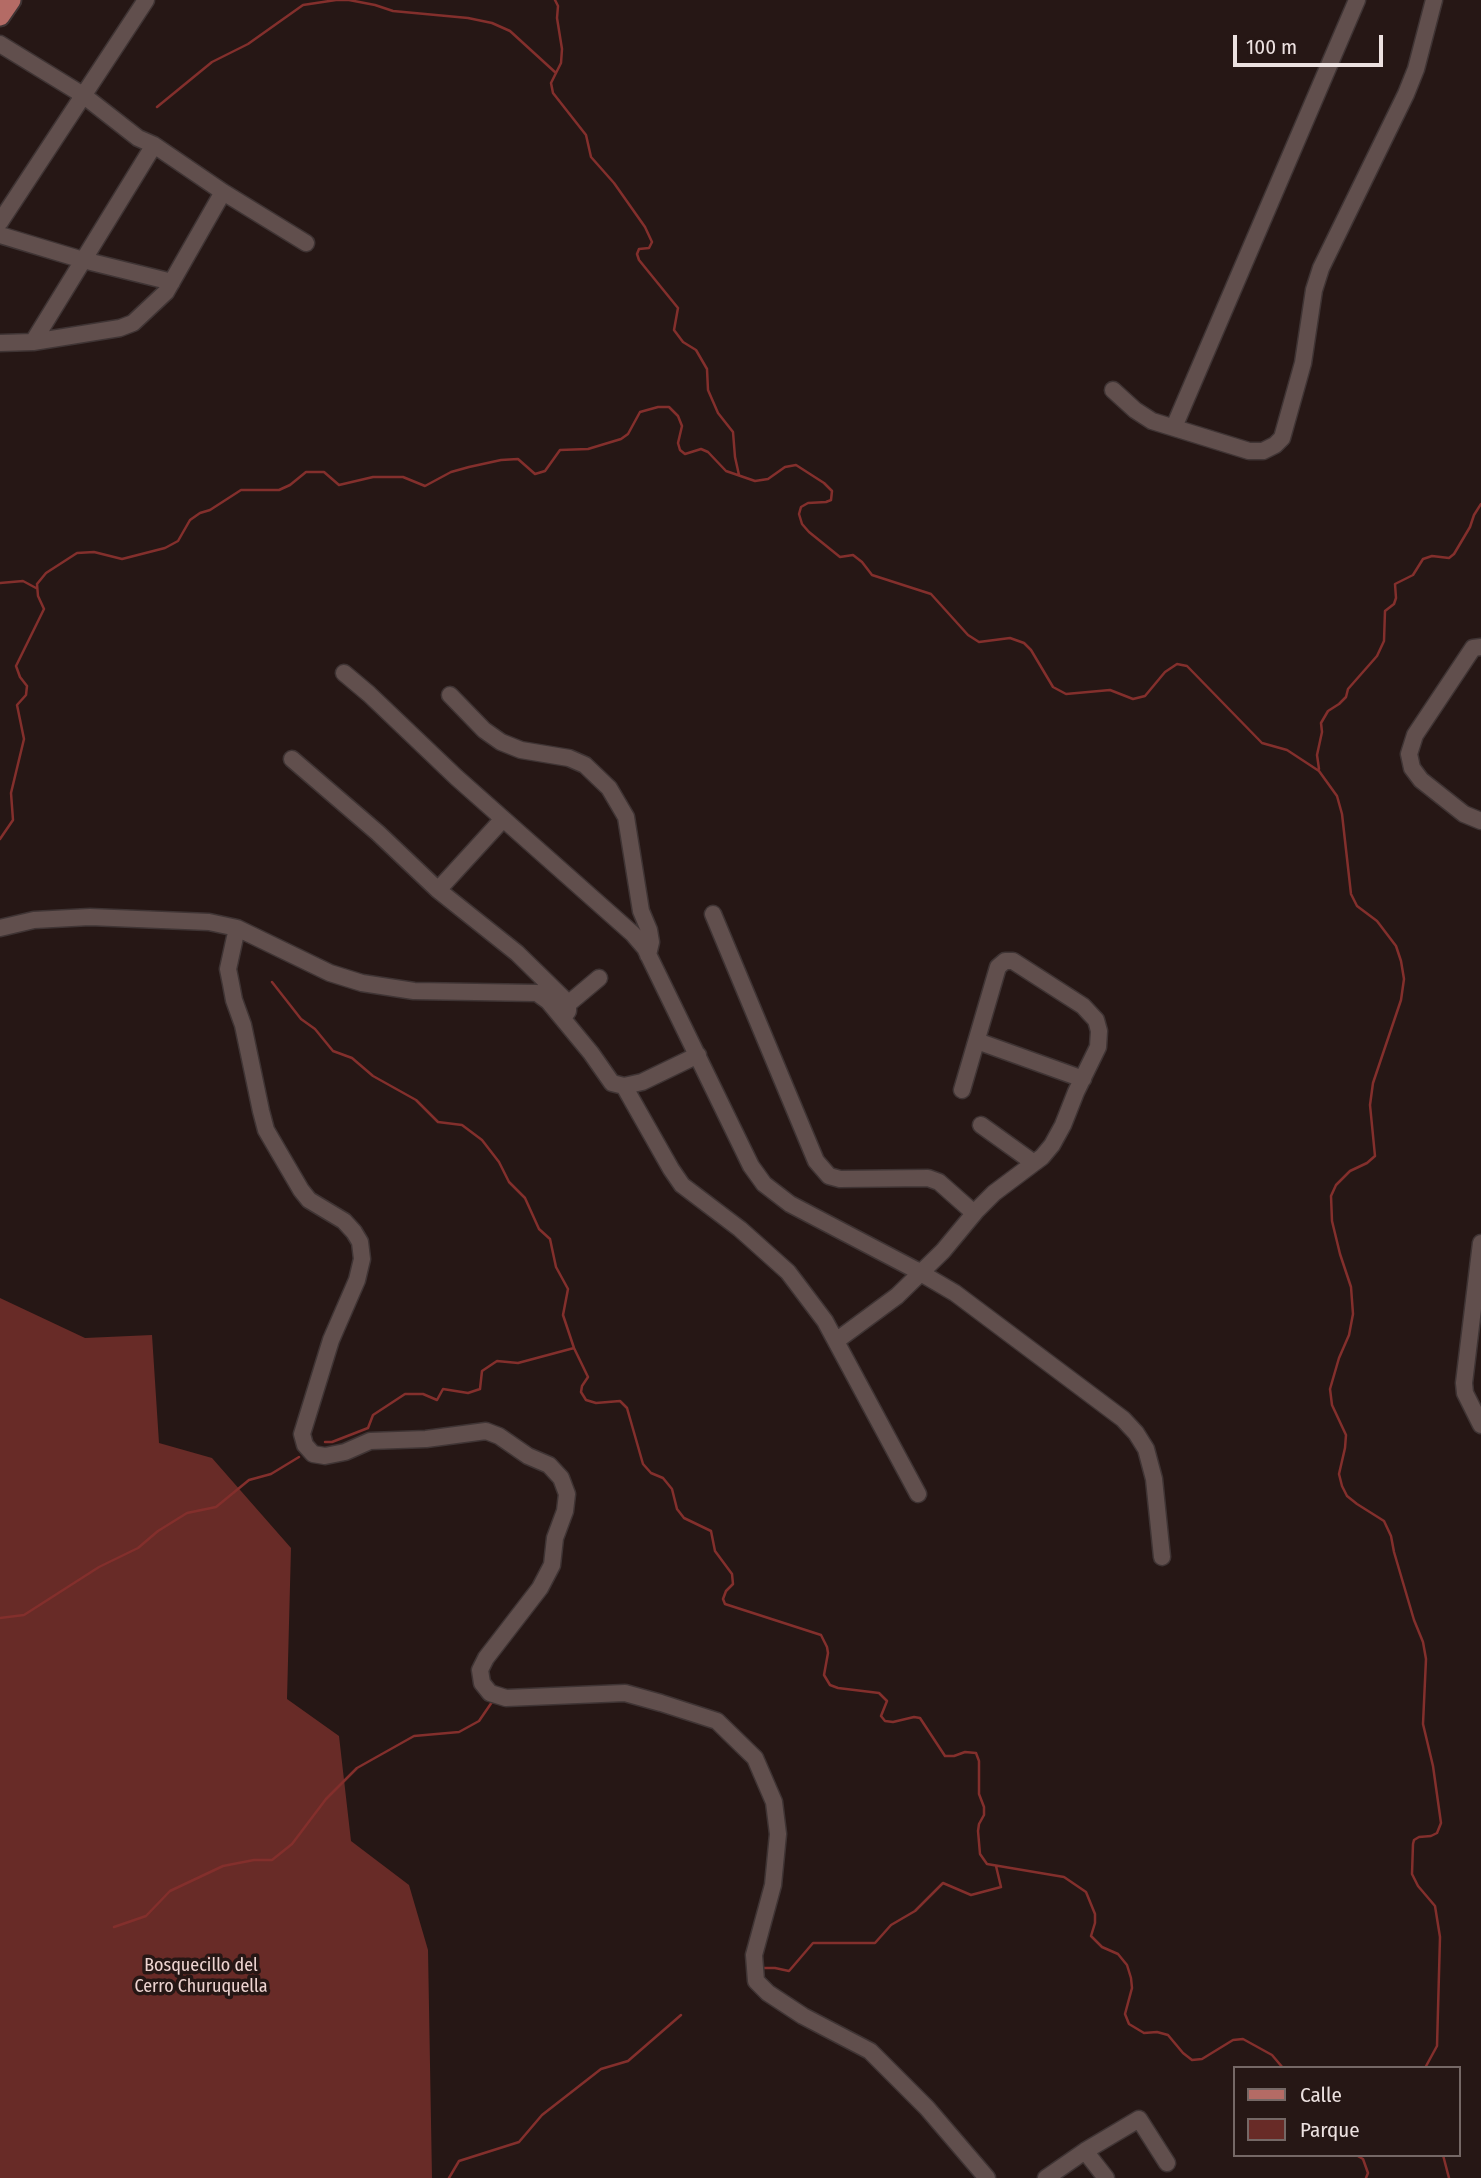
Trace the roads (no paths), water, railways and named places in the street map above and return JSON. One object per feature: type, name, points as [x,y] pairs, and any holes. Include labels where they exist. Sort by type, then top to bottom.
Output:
[{"type":"main road","points":[[0,16],[11,0]]},
{"type":"street","points":[[0,222],[146,0]]},
{"type":"street","points":[[1174,427],[1357,0]]},
{"type":"street","points":[[1113,390],[1152,421],[1249,451],[1263,451],[1282,438],[1303,363],[1314,290],[1321,268],[1406,94],[1416,69],[1434,0]]},
{"type":"street","points":[[0,44],[83,95],[138,138],[154,145],[223,192],[306,243]]},
{"type":"street","points":[[33,342],[154,145]]},
{"type":"street","points":[[0,343],[33,342],[120,328],[133,323],[166,292],[223,192]]},
{"type":"street","points":[[0,235],[83,260],[172,282]]},
{"type":"street","points":[[1481,648],[1473,648],[1415,735],[1409,754],[1412,768],[1421,780],[1464,814],[1481,821]]},
{"type":"street","points":[[344,673],[633,934],[648,955],[751,1166],[764,1184],[790,1203],[955,1293],[1123,1419],[1136,1433],[1146,1449],[1154,1479],[1162,1557]]},
{"type":"street","points":[[450,695],[484,730],[501,742],[520,750],[569,758],[585,765],[609,788],[626,817],[641,911],[651,942],[648,955]]},
{"type":"street","points":[[292,759],[377,832],[438,890],[517,953],[565,1011],[612,1083],[624,1086],[642,1082],[698,1055]]},
{"type":"street","points":[[438,890],[503,819]]},
{"type":"street","points":[[713,914],[816,1161],[829,1176],[840,1179],[928,1178],[940,1182],[974,1213]]},
{"type":"street","points":[[0,928],[34,920],[90,917],[209,922],[237,928],[330,973],[362,983],[414,991],[537,993],[565,1011]]},
{"type":"street","points":[[237,928],[228,969],[229,977],[267,1130],[309,1200],[344,1222],[360,1242],[362,1259],[357,1280],[327,1353],[302,1434],[305,1446],[313,1454],[325,1456],[345,1452],[370,1441],[426,1439],[486,1431],[549,1465],[561,1478],[567,1494],[565,1511],[555,1538],[552,1565],[540,1588],[486,1658],[480,1670],[482,1683],[490,1693],[506,1698],[625,1693],[717,1721],[755,1758],[774,1802],[778,1834],[773,1885],[754,1955],[756,1981],[768,1993],[803,2016],[870,2051],[927,2108],[987,2178]]},
{"type":"street","points":[[836,1341],[897,1296],[943,1251],[994,1193],[1042,1157],[1052,1145],[1098,1047],[1099,1031],[1096,1020],[1083,1006],[1013,961],[1005,961],[998,967],[962,1090]]},
{"type":"street","points":[[565,1011],[599,978]]},
{"type":"street","points":[[977,1041],[1083,1079]]},
{"type":"street","points":[[624,1086],[682,1185],[740,1229],[788,1272],[825,1321],[918,1494]]},
{"type":"street","points":[[981,1125],[1034,1163]]},
{"type":"street","points":[[1481,1243],[1464,1383],[1465,1393],[1481,1425]]},
{"type":"street","points":[[1046,2178],[1139,2119],[1167,2163]]},
{"type":"street","points":[[1085,2151],[1106,2178]]},
{"type":"waterway","points":[[157,107],[212,62],[248,44],[303,5],[336,0],[375,5],[393,11],[492,23],[510,31],[556,73]]},
{"type":"waterway","points":[[555,0],[558,6],[557,18],[562,49],[561,63],[551,83],[553,93],[586,135],[591,157],[614,183],[645,227],[652,242],[649,248],[639,249],[639,260],[678,308],[674,330],[683,342],[696,350],[707,369],[708,390],[718,413],[733,432],[739,475]]},
{"type":"waterway","points":[[0,839],[13,820],[11,793],[24,739],[17,705],[26,695],[27,686],[16,666],[44,609],[38,596],[37,584],[46,573],[77,553],[94,552],[122,559],[165,548],[178,541],[190,520],[241,490],[279,490],[306,472],[324,472],[339,485],[373,477],[403,477],[425,486],[451,472],[501,460],[518,459],[535,474],[545,471],[560,450],[588,449],[621,439],[628,434],[640,412],[658,407],[669,407],[678,416],[682,426],[678,443],[685,454],[701,449],[708,452],[726,471],[755,481],[768,479],[785,467],[796,465],[824,483],[832,491],[831,500],[808,503],[801,507],[799,514],[802,524],[809,532],[840,557],[853,555],[872,575],[931,594],[968,635],[979,642],[1010,638],[1024,643],[1053,687],[1066,694],[1110,690],[1133,699],[1145,696],[1165,672],[1177,664],[1187,666],[1262,743],[1287,750],[1319,771],[1337,796],[1342,814],[1351,894],[1357,906],[1377,921],[1396,946],[1404,979],[1401,1000],[1373,1083],[1370,1105],[1375,1156],[1350,1171],[1336,1185],[1331,1196],[1332,1221],[1351,1287],[1353,1314],[1349,1335],[1330,1389],[1332,1405],[1346,1435],[1339,1474],[1342,1486],[1347,1496],[1384,1521],[1391,1536],[1426,1659],[1423,1724],[1433,1766],[1441,1823],[1437,1833],[1419,1837],[1413,1844],[1412,1874],[1418,1886],[1435,1906],[1440,1937],[1437,2046],[1426,2066]]},
{"type":"waterway","points":[[1319,769],[1317,755],[1322,732],[1321,723],[1328,711],[1346,697],[1348,689],[1377,656],[1384,641],[1385,611],[1394,604],[1396,598],[1395,584],[1413,575],[1423,559],[1432,556],[1449,558],[1454,554],[1481,504]]},
{"type":"waterway","points":[[0,583],[23,581],[36,588]]},
{"type":"waterway","points":[[272,982],[301,1019],[315,1029],[333,1051],[352,1058],[373,1076],[416,1100],[438,1122],[462,1125],[482,1140],[499,1162],[509,1182],[525,1198],[539,1229],[550,1239],[556,1267],[568,1289],[563,1315],[574,1348],[588,1377],[581,1392],[586,1400],[596,1403],[620,1401],[627,1408],[643,1464],[651,1473],[663,1478],[672,1489],[677,1509],[684,1518],[711,1531],[715,1551],[732,1574],[733,1584],[726,1591],[723,1599],[725,1604],[821,1635],[828,1653],[824,1675],[830,1685],[879,1693],[887,1701],[881,1716],[885,1721],[920,1718],[945,1756],[976,1753],[979,1761],[979,1794],[984,1807],[978,1831],[980,1854],[987,1864],[1064,1877],[1086,1892],[1095,1914],[1091,1936],[1102,1947],[1118,1954],[1127,1965],[1132,1988],[1125,2014],[1129,2024],[1144,2033],[1168,2035],[1192,2060],[1202,2059],[1233,2040],[1243,2039],[1272,2055],[1281,2066]]},
{"type":"waterway","points":[[325,1442],[332,1442],[368,1428],[373,1415],[405,1394],[423,1394],[437,1400],[443,1389],[468,1393],[480,1389],[482,1371],[497,1361],[518,1363],[574,1348]]},
{"type":"waterway","points":[[0,1618],[24,1615],[99,1567],[138,1548],[158,1531],[187,1513],[216,1507],[249,1480],[271,1474],[299,1457]]},
{"type":"waterway","points":[[114,1927],[146,1916],[170,1891],[223,1866],[254,1860],[272,1860],[292,1844],[326,1799],[357,1768],[414,1736],[459,1732],[479,1721],[492,1702]]},
{"type":"waterway","points":[[762,1968],[789,1971],[813,1943],[875,1943],[891,1925],[915,1911],[943,1883],[971,1895],[1001,1887],[996,1866]]},
{"type":"waterway","points":[[449,2178],[459,2161],[519,2142],[542,2115],[601,2069],[628,2061],[681,2015]]},
{"type":"waterway","points":[[1360,2157],[1363,2159],[1368,2173],[1366,2178]]},
{"type":"waterway","points":[[1444,2157],[1449,2178]]},
{"type":"park label","name":"Bosquecillo del Cerro Churuquella","points":[[201,1976]]}]
